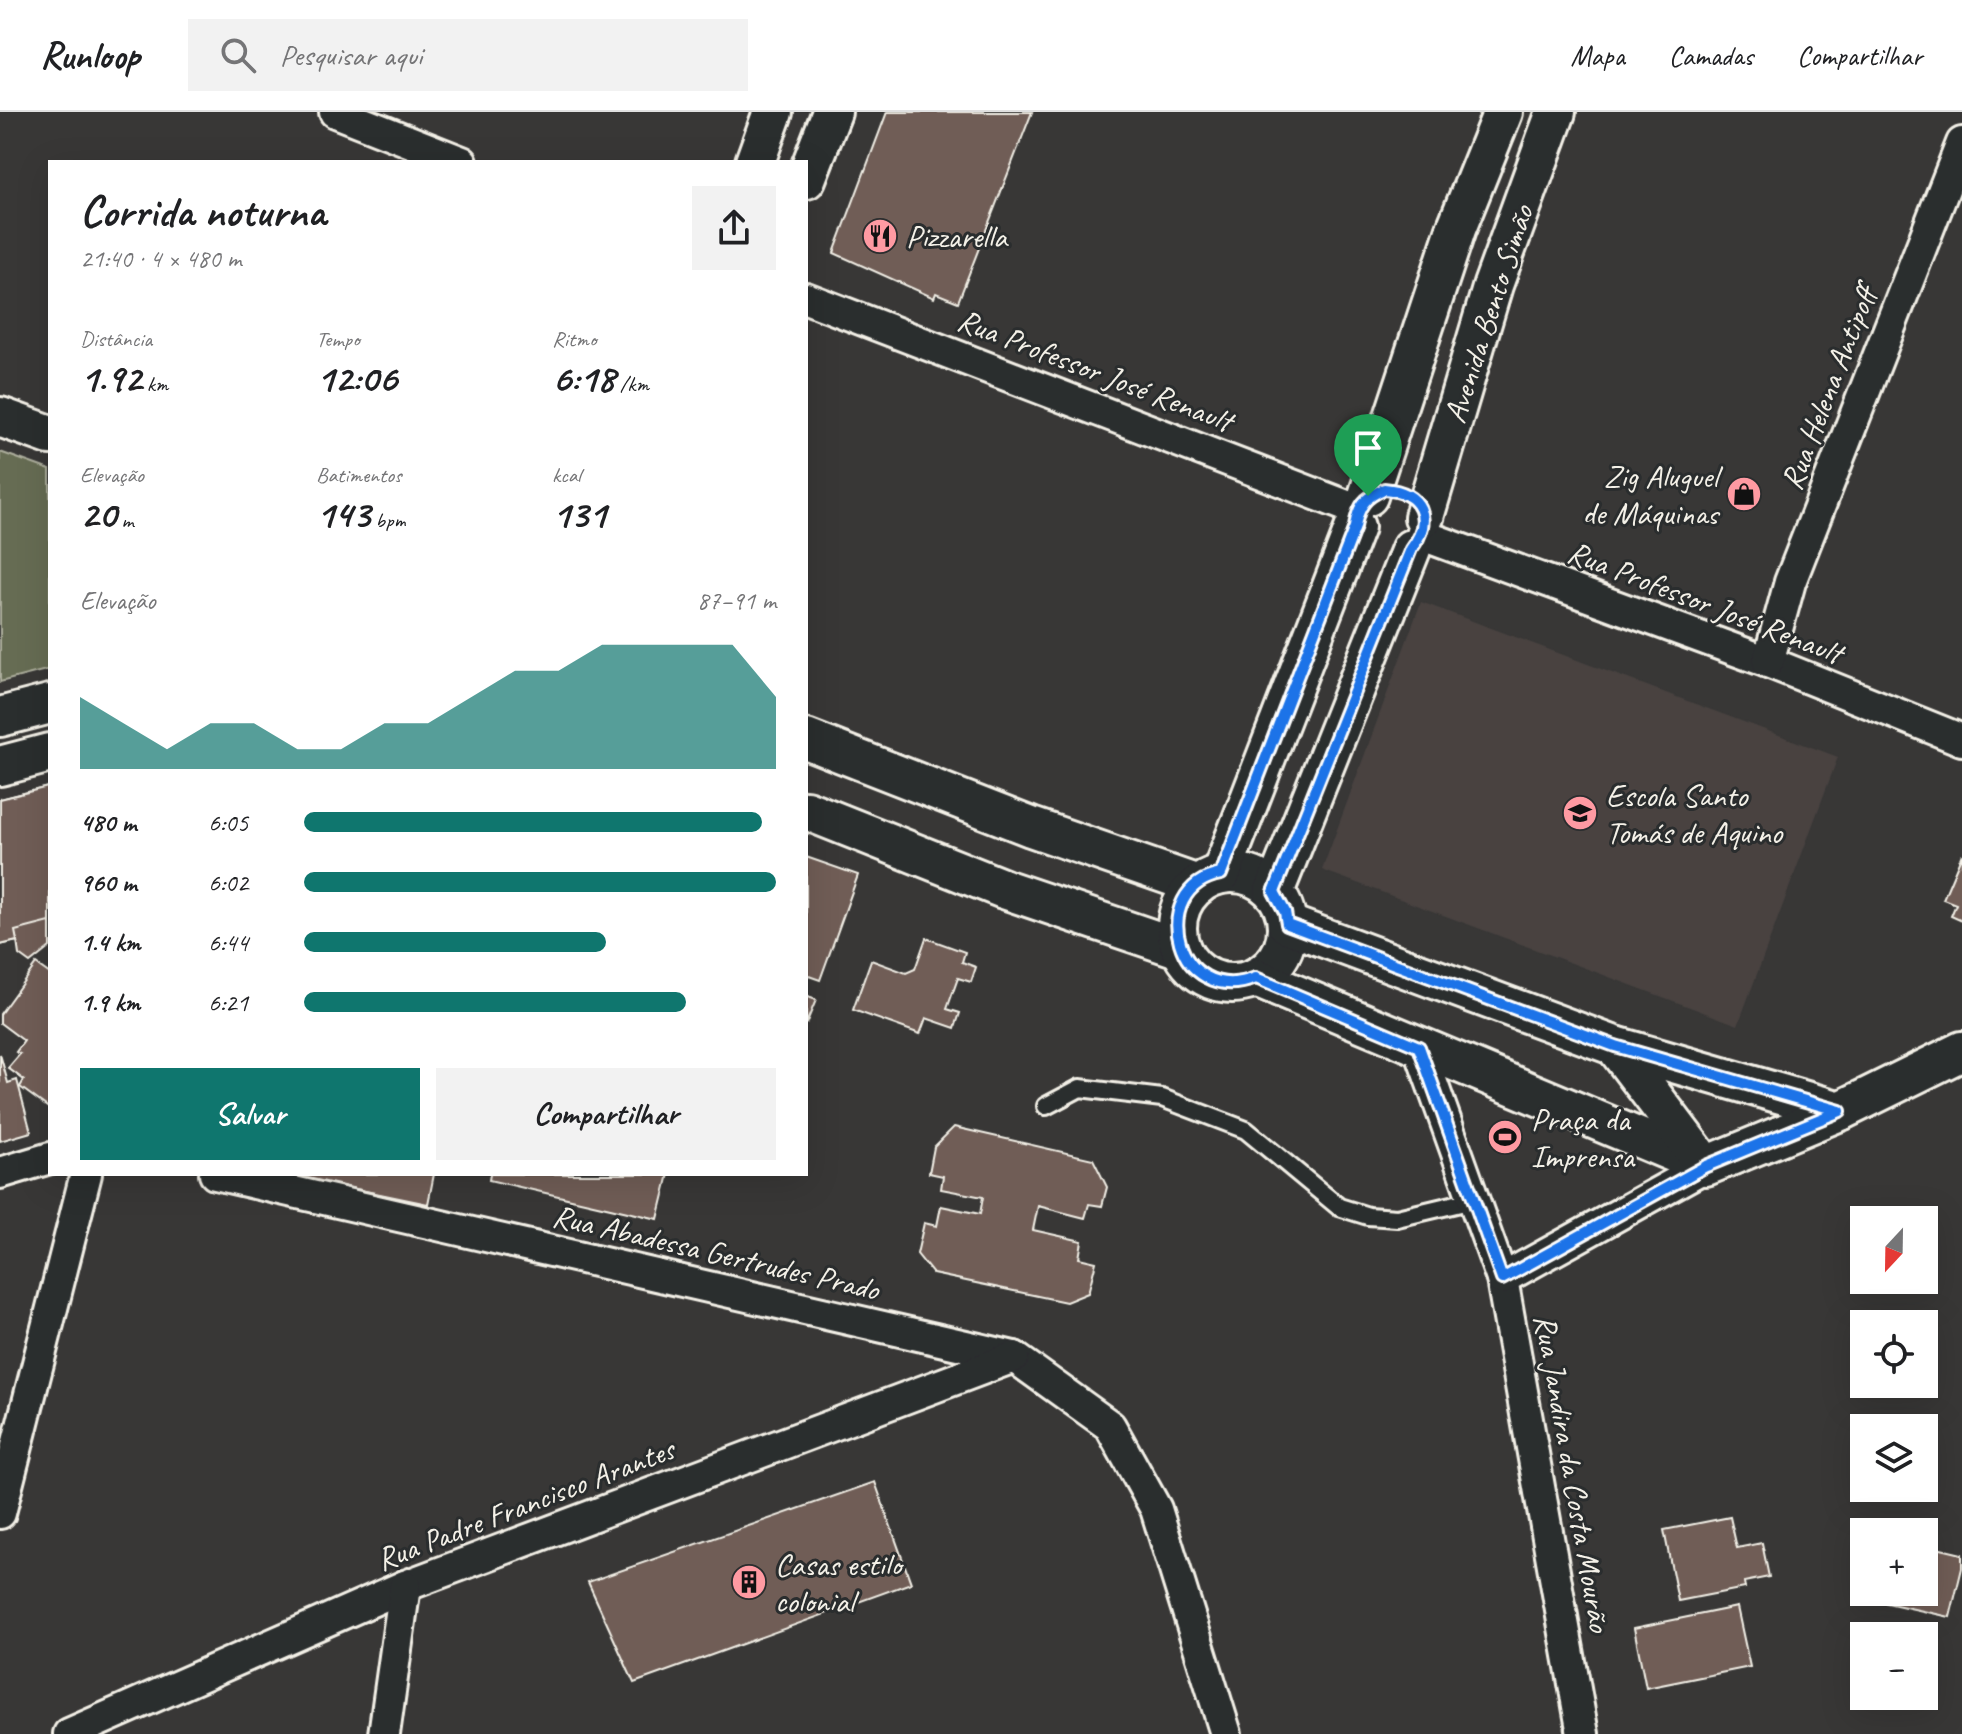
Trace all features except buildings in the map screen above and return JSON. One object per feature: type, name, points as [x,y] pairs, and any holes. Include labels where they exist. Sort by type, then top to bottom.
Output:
[{"type":"street","points":[[335,112],[457,160]]},
{"type":"street","points":[[756,160],[773,112]]},
{"type":"street","points":[[808,174],[832,112]]},
{"type":"street","name":"Avenida Bento Simão","points":[[1209,879],[1360,511],[1456,229],[1503,112]]},
{"type":"street","name":"Avenida Bento Simão","points":[[1280,908],[1419,534],[1493,285],[1556,112]]},
{"type":"street","name":"Rua Helena Antipoff","points":[[1768,662],[1790,582],[1962,143]]},
{"type":"street","name":"Rua Professor José Renault","points":[[808,299],[1360,511]]},
{"type":"street","points":[[0,417],[48,434]]},
{"type":"street","points":[[1384,489],[1402,490],[1416,501],[1419,534],[1394,556],[1377,554],[1362,544],[1360,511],[1384,489]]},
{"type":"street","name":"Rua Professor José Renault","points":[[1419,534],[1768,662],[1962,740]]},
{"type":"street","points":[[0,717],[48,705]]},
{"type":"street","points":[[808,740],[1031,827],[1209,879],[1240,873],[1259,880],[1280,908],[1285,941],[1280,956],[1256,978],[1244,982],[1218,982],[1196,969],[1181,949],[1177,917],[1184,899],[1209,879]]},
{"type":"street","points":[[0,766],[48,754]]},
{"type":"street","points":[[808,811],[1004,889],[1181,949]]},
{"type":"street","points":[[1280,908],[1615,1046],[1840,1111]]},
{"type":"street","points":[[1256,978],[1706,1166]]},
{"type":"street","points":[[1615,1046],[1706,1166]]},
{"type":"street","name":"Rua Jandira da Costa Mourão","points":[[1419,1047],[1502,1279],[1583,1734]]},
{"type":"street","points":[[1502,1279],[1706,1166],[1840,1111],[1959,1054]]},
{"type":"street","points":[[0,1173],[48,1159]]},
{"type":"street","points":[[0,1513],[85,1176]]},
{"type":"street","name":"Rua Abadessa Gertrudes Prado","points":[[224,1176],[1014,1357]]},
{"type":"street","points":[[1014,1357],[1110,1426],[1118,1440],[1156,1509],[1226,1734]]},
{"type":"street","name":"Rua Padre Francisco Arantes","points":[[69,1734],[405,1586],[1014,1357]]},
{"type":"street","points":[[384,1734],[405,1586]]},
{"type":"lane","points":[[1046,1106],[1080,1088],[1162,1098],[1246,1130],[1339,1207],[1368,1216],[1397,1218],[1473,1200]]},
{"type":"shaded area","name":"Escola Santo Tomás de Aquino","points":[[1421,602],[1838,757],[1738,1025],[1322,870]]},
{"type":"green space","points":[[0,452],[48,469],[48,670],[0,682]]},
{"type":"place","name":"Pizzarella","points":[[880,236]]},
{"type":"place","name":"Zig Aluguel de Máquinas","points":[[1744,494]]},
{"type":"place","name":"Escola Santo Tomás de Aquino","points":[[1580,813]]},
{"type":"place","name":"Praça da Imprensa","points":[[1505,1137]]},
{"type":"place","name":"Casas estilo colonial","points":[[749,1582]]},
{"type":"route","points":[[1384,489],[1402,490],[1416,501],[1424,517],[1422,535],[1411,549],[1274,892],[1285,912],[1287,924],[1615,1046],[1840,1111],[1706,1166],[1502,1279],[1419,1047],[1256,978],[1231,983],[1206,977],[1187,960],[1177,936],[1177,917],[1184,899],[1198,885],[1221,874],[1355,527],[1357,510],[1368,496],[1384,489]]}]
